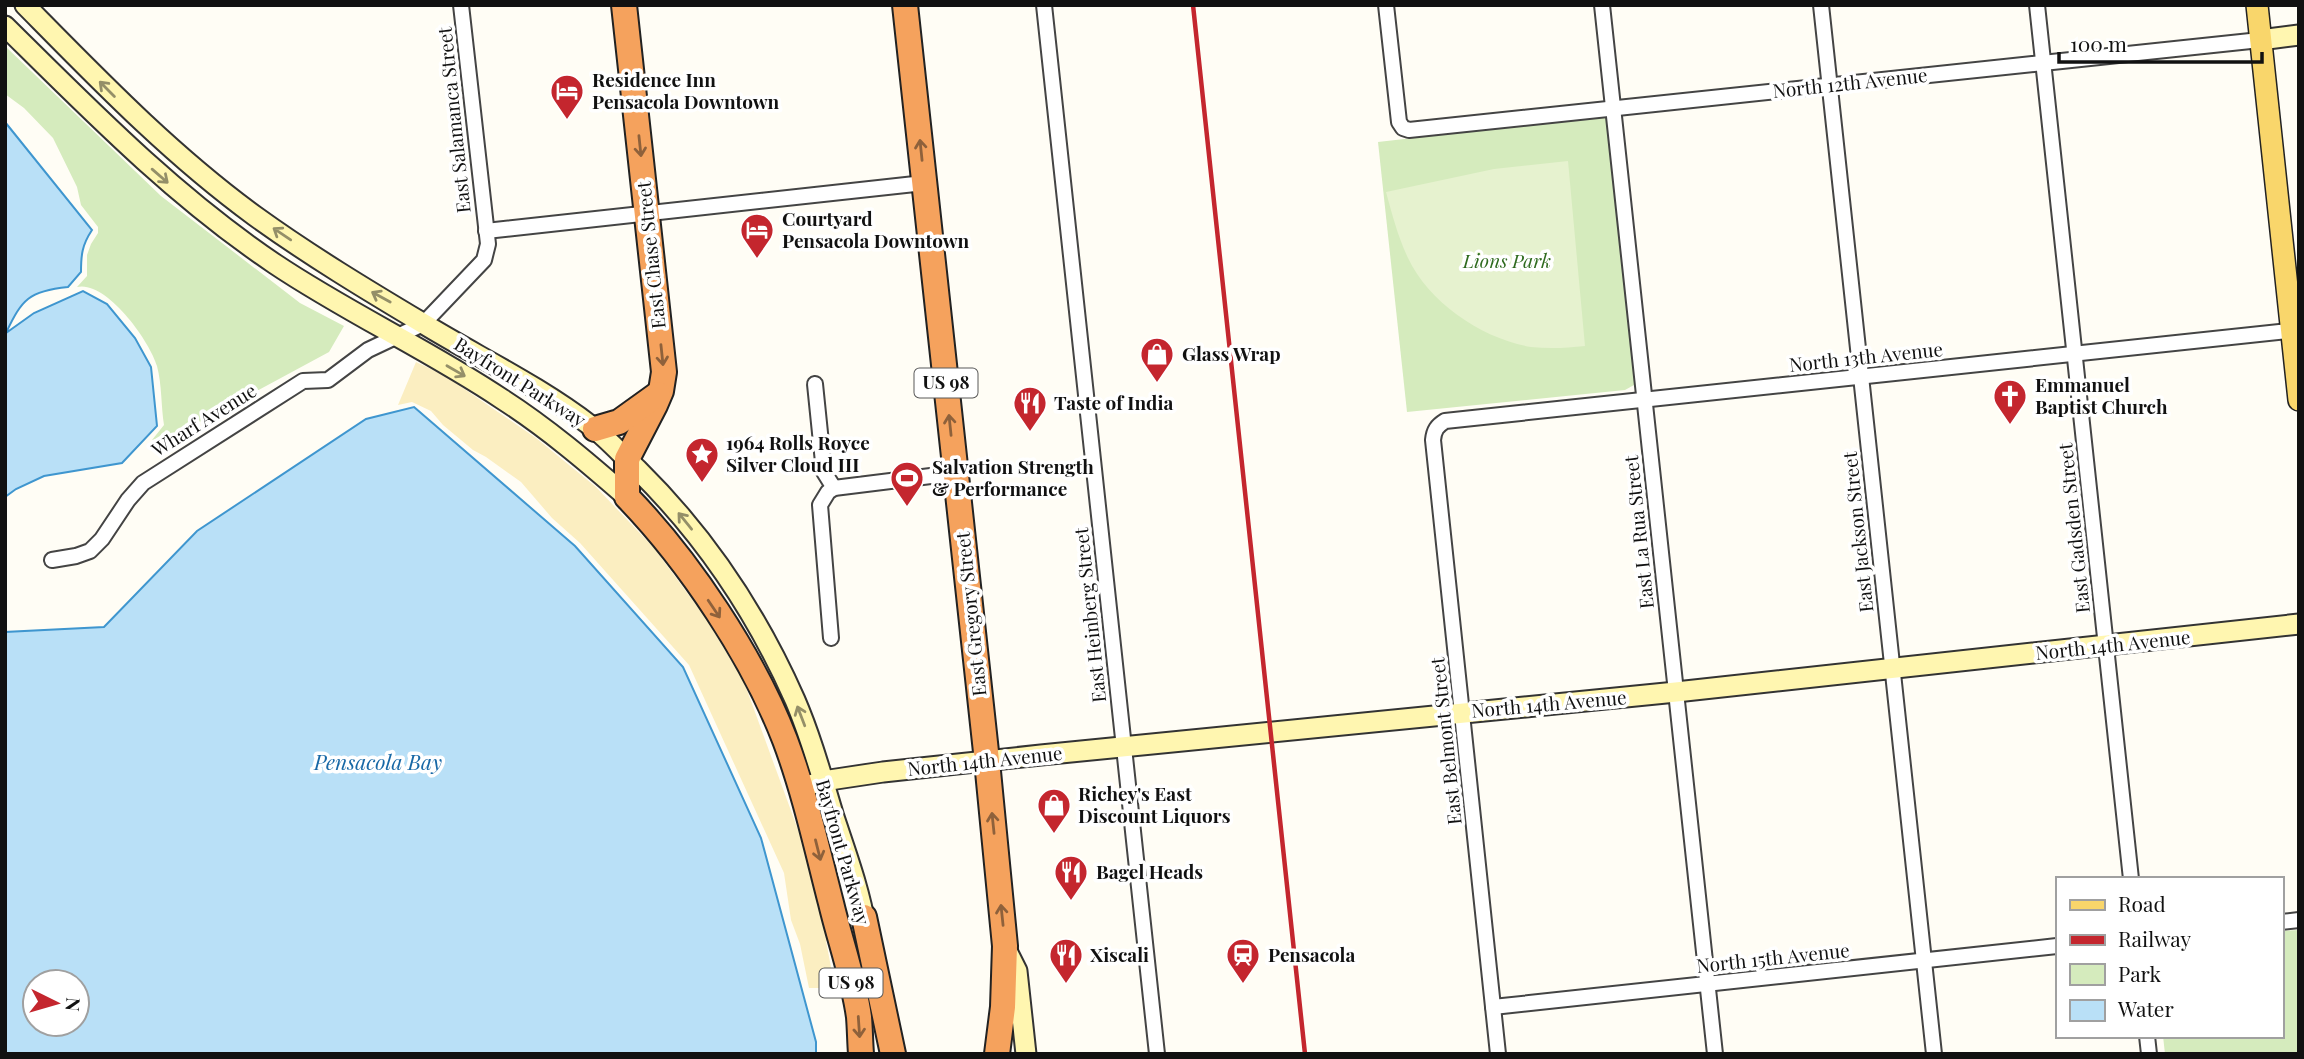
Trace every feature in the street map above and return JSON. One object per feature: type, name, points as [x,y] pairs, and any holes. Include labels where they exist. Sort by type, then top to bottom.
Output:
[{"type":"highway","name":"East Chase Street","points":[[624,5],[664,372],[661,391],[626,459],[627,497]]},
{"type":"highway","name":"East Gregory Street","points":[[905,5],[1005,946]]},
{"type":"highway","points":[[595,429],[619,422],[643,407],[661,391]]},
{"type":"highway","name":"Bayfront Parkway","points":[[627,497],[678,555],[729,632],[772,710],[785,741],[811,784],[833,913],[858,1016],[861,1054]]},
{"type":"highway","points":[[864,917],[893,1054]]},
{"type":"highway","name":"US 98","points":[[997,1054],[1003,1007],[1005,946]]},
{"type":"main road","name":"Bayfront Parkway","points":[[25,5],[143,123],[208,180],[316,258],[554,400],[595,429],[677,511],[737,591],[763,635],[796,701],[811,784],[864,917],[883,1054]]},
{"type":"main road","points":[[2257,5],[2295,330],[2299,400]]},
{"type":"main road","name":"Bayfront Parkway","points":[[5,26],[176,190],[252,248],[316,291],[501,397],[541,425],[627,497]]},
{"type":"main road","name":"North 12th Avenue","points":[[2260,40],[2299,35]]},
{"type":"main road","name":"North 14th Avenue","points":[[811,784],[987,761],[1676,692],[2299,624]]},
{"type":"main road","name":"East Gregory Street","points":[[1005,946],[1017,971],[1026,1054]]},
{"type":"street","name":"East Salamanca Street","points":[[423,324],[484,260],[487,252],[461,5]]},
{"type":"street","name":"East Heinberg Street","points":[[1044,5],[1157,1054]]},
{"type":"street","name":"North 12th Avenue","points":[[1386,5],[1399,122],[1403,128],[1409,130],[2260,40]]},
{"type":"street","name":"East La Rua Street","points":[[1602,5],[1715,1054]]},
{"type":"street","name":"East Jackson Street","points":[[1821,5],[1934,1054]]},
{"type":"street","name":"East Gadsden Street","points":[[2037,5],[2131,877]]},
{"type":"street","points":[[124,143],[143,123]]},
{"type":"street","points":[[486,231],[924,183]]},
{"type":"street","name":"Wharf Avenue","points":[[52,560],[90,551],[102,539],[142,483],[303,380],[328,380],[368,350],[423,324]]},
{"type":"street","name":"North 13th Avenue","points":[[1438,426],[1446,421],[2295,330]]},
{"type":"street","points":[[815,384],[824,472],[835,488]]},
{"type":"street","name":"East Belmont Street","points":[[1438,426],[1433,440],[1498,1054]]},
{"type":"street","points":[[831,638],[820,505],[828,492],[835,488],[955,473]]},
{"type":"street","name":"North 15th Avenue","points":[[1493,1007],[2056,946]]},
{"type":"green space","points":[[5,46],[161,196],[300,303],[344,326],[329,352],[177,434],[152,440],[164,425],[160,381],[153,355],[136,328],[113,302],[88,287],[77,287],[87,276],[87,255],[98,233],[98,227],[81,205],[77,187],[53,138],[24,108],[5,94]]},
{"type":"green space","name":"Lions Park","points":[[1605,117],[1608,124],[1636,380],[1634,385],[1625,390],[1407,412],[1378,142]]},
{"type":"green space","points":[[1568,161],[1585,346],[1545,348],[1513,343],[1494,336],[1459,316],[1429,290],[1404,250],[1386,192],[1494,169]]},
{"type":"green space","points":[[2299,930],[2299,1054],[2165,1054],[2163,1038],[2283,1038],[2283,931]]},
{"type":"sand","points":[[416,362],[444,375],[536,438],[596,487],[654,548],[705,617],[744,682],[805,849],[832,940],[826,941],[835,988],[809,988],[800,944],[791,920],[784,873],[689,665],[580,543],[552,518],[521,482],[473,450],[431,411],[412,402],[398,405]]},
{"type":"water","points":[[5,122],[92,230],[83,250],[81,272],[68,287],[44,291],[28,299],[17,312],[6,333],[34,313],[83,291],[107,304],[135,338],[151,367],[157,426],[122,463],[44,476],[5,497]]},
{"type":"water","name":"Pensacola Bay","points":[[414,407],[575,546],[683,667],[761,838],[816,1042],[816,1054],[5,1054],[5,632],[104,627],[197,531],[366,419]]},
{"type":"railway","points":[[1193,5],[1305,1054]]},
{"type":"place","name":"Residence Inn Pensacola Downtown","points":[[567,121]]},
{"type":"place","name":"Courtyard Pensacola Downtown","points":[[757,260]]},
{"type":"place","name":"Glass Wrap","points":[[1157,384]]},
{"type":"place","name":"Emmanuel Baptist Church","points":[[2010,426]]},
{"type":"place","name":"Taste of India","points":[[1030,433]]},
{"type":"place","name":"1964 Rolls Royce Silver Cloud III","points":[[702,484]]},
{"type":"place","name":"Salvation Strength & Performance","points":[[907,508]]},
{"type":"place","name":"Richey's East Discount Liquors","points":[[1054,835]]},
{"type":"place","name":"Bagel Heads","points":[[1071,902]]},
{"type":"place","name":"Xiscali","points":[[1066,985]]},
{"type":"place","name":"Pensacola","points":[[1243,985]]}]
